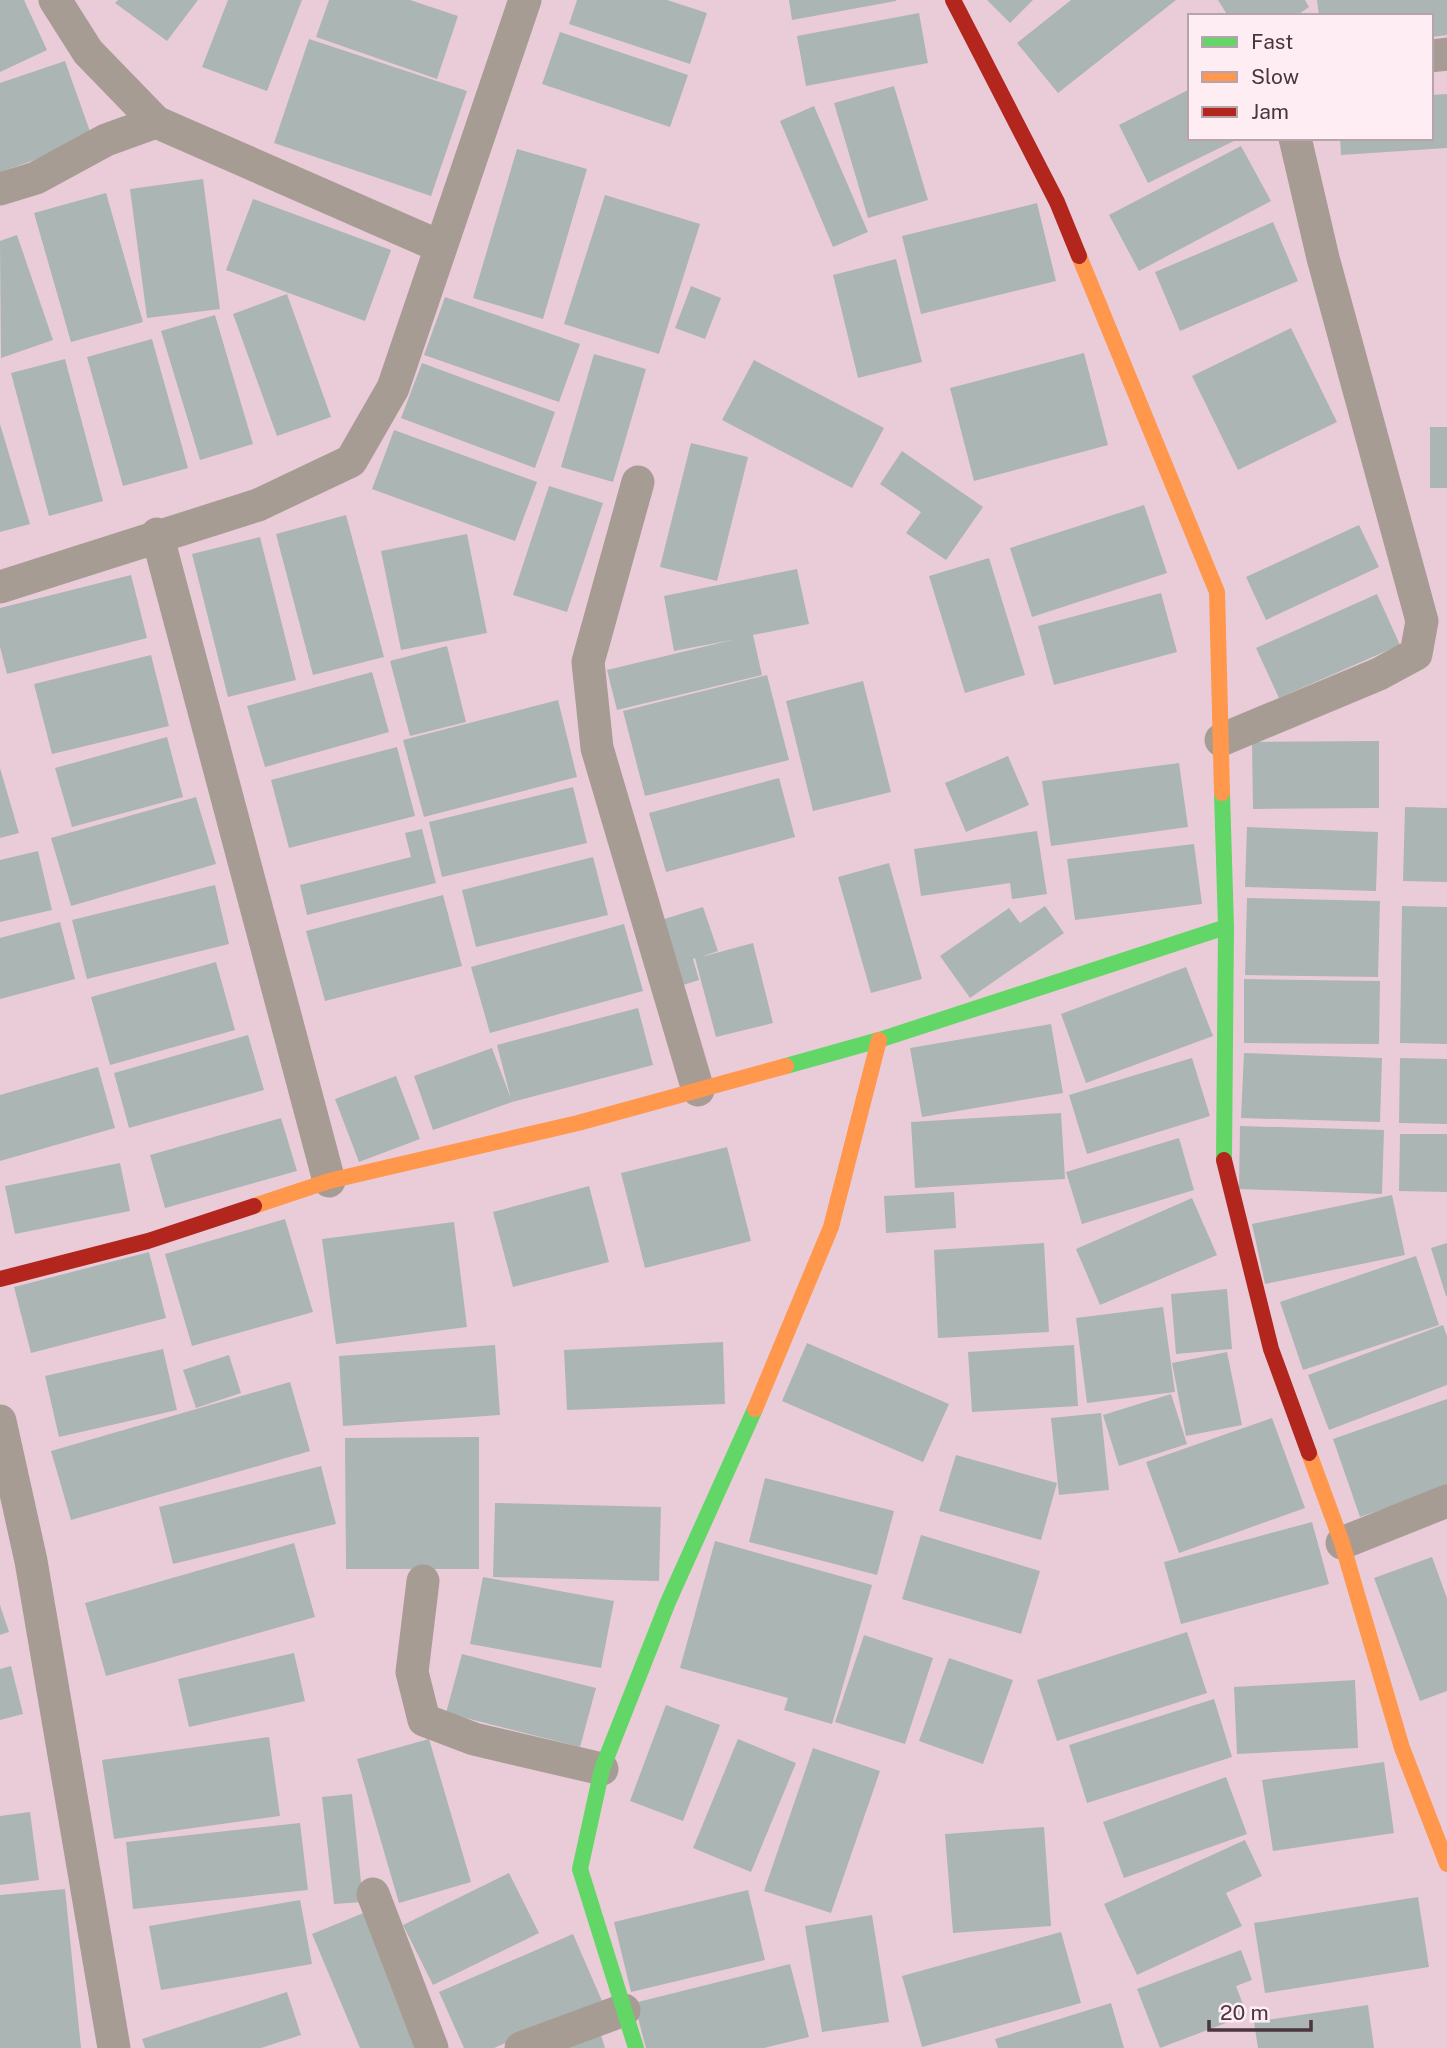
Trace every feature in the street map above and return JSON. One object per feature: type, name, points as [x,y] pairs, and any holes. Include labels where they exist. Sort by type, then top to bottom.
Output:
[{"type":"street","points":[[55,0],[88,52],[156,122],[439,246]]},
{"type":"street","points":[[0,587],[52,572],[157,534],[258,505],[351,461],[393,388],[439,246],[525,0]]},
{"type":"street","points":[[953,0],[1057,202],[1216,592],[1226,926],[1222,1152],[1271,1349],[1342,1543],[1402,1748],[1447,1864]]},
{"type":"street","points":[[0,189],[36,178],[106,140],[156,122]]},
{"type":"street","points":[[1221,740],[1379,674],[1416,654],[1422,621],[1322,258],[1295,140]]},
{"type":"street","points":[[638,482],[588,662],[597,748],[698,1090]]},
{"type":"street","points":[[157,534],[329,1181]]},
{"type":"street","points":[[0,1279],[148,1241],[329,1181],[578,1124],[879,1040],[1226,926]]},
{"type":"street","points":[[636,2048],[580,1869],[602,1769],[668,1602],[744,1434],[831,1227],[879,1040]]},
{"type":"street","points":[[0,1422],[31,1561],[114,2048]]},
{"type":"street","points":[[1342,1543],[1447,1501]]},
{"type":"street","points":[[423,1581],[412,1672],[424,1720],[474,1739],[602,1769]]},
{"type":"street","points":[[373,1894],[432,2048]]},
{"type":"street","points":[[521,2048],[624,2010]]},
{"type":"building","points":[[0,0],[24,0],[47,50],[0,72]]},
{"type":"building","points":[[118,0],[198,0],[167,41],[115,3]]},
{"type":"building","points":[[228,0],[302,0],[267,91],[202,67]]},
{"type":"building","points":[[329,0],[410,0],[458,16],[437,79],[316,37]]},
{"type":"building","points":[[577,0],[667,0],[707,13],[690,64],[569,24]]},
{"type":"building","points":[[789,0],[896,0],[896,1],[792,20]]},
{"type":"building","points":[[987,0],[1033,0],[1010,23]]},
{"type":"building","points":[[1071,0],[1176,0],[1058,93],[1017,43]]},
{"type":"building","points":[[1218,0],[1305,0],[1309,7],[1299,14],[1227,14]]},
{"type":"building","points":[[1317,0],[1447,0],[1447,35],[1433,37],[1433,14],[1319,14]]},
{"type":"building","points":[[919,13],[928,63],[806,86],[797,36]]},
{"type":"building","points":[[560,32],[688,75],[670,127],[542,84]]},
{"type":"building","points":[[309,39],[467,91],[431,196],[274,143]]},
{"type":"building","points":[[65,61],[93,140],[0,172],[0,83]]},
{"type":"building","points":[[894,86],[928,200],[868,218],[834,103]]},
{"type":"building","points":[[1188,90],[1188,140],[1236,140],[1148,183],[1119,125]]},
{"type":"building","points":[[1447,94],[1447,148],[1341,155],[1340,140],[1433,140],[1433,95]]},
{"type":"building","points":[[814,106],[868,232],[833,247],[780,121]]},
{"type":"building","points":[[1241,146],[1271,201],[1139,271],[1109,215]]},
{"type":"building","points":[[517,149],[587,169],[543,319],[473,298]]},
{"type":"building","points":[[203,179],[220,309],[147,318],[130,189]]},
{"type":"building","points":[[106,193],[143,322],[71,342],[34,213]]},
{"type":"building","points":[[605,195],[700,224],[659,354],[564,324]]},
{"type":"building","points":[[253,199],[391,250],[365,321],[226,270]]},
{"type":"building","points":[[1037,203],[1056,281],[921,314],[902,236]]},
{"type":"building","points":[[1273,222],[1298,281],[1180,331],[1155,272]]},
{"type":"building","points":[[17,235],[53,340],[1,358],[0,241]]},
{"type":"building","points":[[896,259],[922,362],[858,378],[833,275]]},
{"type":"building","points":[[691,286],[721,298],[705,339],[675,328]]},
{"type":"building","points":[[287,294],[331,417],[277,436],[233,314]]},
{"type":"building","points":[[445,297],[580,344],[559,402],[424,355]]},
{"type":"building","points":[[215,315],[253,444],[200,460],[161,331]]},
{"type":"building","points":[[1291,328],[1337,422],[1238,470],[1192,376]]},
{"type":"building","points":[[152,339],[188,468],[123,486],[87,357]]},
{"type":"building","points":[[1084,353],[1108,445],[974,481],[950,388]]},
{"type":"building","points":[[594,354],[646,369],[613,482],[561,467]]},
{"type":"building","points":[[65,359],[103,501],[49,516],[11,373]]},
{"type":"building","points":[[754,360],[884,428],[852,488],[722,420]]},
{"type":"building","points":[[422,363],[555,412],[535,468],[401,418]]},
{"type":"building","points":[[0,424],[30,524],[0,532]]},
{"type":"building","points":[[1430,427],[1447,427],[1447,488],[1430,488]]},
{"type":"building","points":[[394,430],[537,482],[515,541],[372,489]]},
{"type":"building","points":[[691,443],[748,457],[717,581],[660,567]]},
{"type":"building","points":[[902,451],[983,507],[946,560],[906,533],[921,512],[880,484]]},
{"type":"building","points":[[549,486],[603,503],[567,612],[513,595]]},
{"type":"building","points":[[1144,505],[1167,573],[1032,617],[1010,548]]},
{"type":"building","points":[[346,515],[384,657],[313,675],[276,534]]},
{"type":"building","points":[[1359,525],[1379,567],[1266,620],[1246,577]]},
{"type":"building","points":[[467,534],[487,633],[401,650],[381,551]]},
{"type":"building","points":[[260,537],[296,680],[228,697],[192,554]]},
{"type":"building","points":[[989,558],[1025,675],[965,693],[929,576]]},
{"type":"building","points":[[797,569],[809,624],[753,635],[762,675],[617,710],[607,670],[732,640],[674,651],[664,596]]},
{"type":"building","points":[[131,575],[147,638],[7,674],[0,647],[0,608]]},
{"type":"building","points":[[1161,593],[1177,652],[1054,685],[1038,626]]},
{"type":"building","points":[[1377,594],[1400,645],[1279,698],[1256,648]]},
{"type":"building","points":[[447,646],[466,722],[410,736],[390,661]]},
{"type":"building","points":[[151,655],[169,726],[52,754],[34,684]]},
{"type":"building","points":[[372,672],[389,732],[265,767],[247,706]]},
{"type":"building","points":[[767,675],[789,760],[645,796],[623,711]]},
{"type":"building","points":[[863,681],[891,792],[813,811],[786,701]]},
{"type":"building","points":[[558,700],[577,777],[424,817],[403,740]]},
{"type":"building","points":[[167,737],[183,797],[72,827],[55,768]]},
{"type":"building","points":[[1379,741],[1379,808],[1253,809],[1252,742]]},
{"type":"building","points":[[397,747],[415,816],[289,848],[271,780]]},
{"type":"building","points":[[1008,756],[1029,805],[966,832],[945,783]]},
{"type":"building","points":[[1179,763],[1188,827],[1051,846],[1042,781]]},
{"type":"building","points":[[0,768],[19,833],[0,838]]},
{"type":"building","points":[[779,778],[795,837],[666,872],[649,813]]},
{"type":"building","points":[[573,787],[587,843],[442,877],[429,822]]},
{"type":"building","points":[[196,797],[216,864],[71,906],[51,838]]},
{"type":"building","points":[[1405,807],[1447,808],[1447,882],[1403,881]]},
{"type":"building","points":[[1247,827],[1378,832],[1376,891],[1245,887]]},
{"type":"building","points":[[422,829],[436,883],[307,915],[300,885],[411,857],[405,833]]},
{"type":"building","points":[[1037,831],[1047,894],[1012,899],[1010,883],[921,896],[914,849]]},
{"type":"building","points":[[1194,844],[1202,904],[1075,920],[1067,859]]},
{"type":"building","points":[[38,851],[52,910],[0,922],[0,860]]},
{"type":"building","points":[[593,857],[608,915],[476,947],[462,890]]},
{"type":"building","points":[[889,863],[922,979],[871,993],[838,877]]},
{"type":"building","points":[[215,885],[229,944],[87,979],[72,920]]},
{"type":"building","points":[[443,895],[462,966],[325,1001],[306,931]]},
{"type":"building","points":[[1247,898],[1380,901],[1378,977],[1245,975]]},
{"type":"building","points":[[1045,906],[1064,933],[970,998],[940,956],[1009,908],[1020,923]]},
{"type":"building","points":[[1402,906],[1447,907],[1447,1044],[1400,1043]]},
{"type":"building","points":[[703,907],[718,951],[701,957],[753,943],[773,1023],[716,1037],[695,958],[693,959],[699,980],[680,986],[658,921]]},
{"type":"building","points":[[60,922],[75,979],[0,999],[0,938]]},
{"type":"building","points":[[624,924],[643,991],[490,1033],[471,967]]},
{"type":"building","points":[[216,962],[235,1030],[110,1065],[91,997]]},
{"type":"building","points":[[1186,967],[1213,1036],[1086,1083],[1061,1014]]},
{"type":"building","points":[[1244,979],[1380,981],[1379,1044],[1244,1043]]},
{"type":"building","points":[[638,1008],[653,1065],[512,1102],[433,1130],[414,1076],[492,1048],[511,1099],[497,1045]]},
{"type":"building","points":[[1051,1024],[1063,1093],[922,1117],[910,1048]]},
{"type":"building","points":[[248,1035],[264,1090],[129,1128],[114,1073]]},
{"type":"building","points":[[1244,1053],[1382,1058],[1380,1122],[1241,1118]]},
{"type":"building","points":[[1192,1058],[1210,1116],[1087,1154],[1069,1095]]},
{"type":"building","points":[[1400,1058],[1447,1059],[1447,1124],[1399,1123]]},
{"type":"building","points":[[98,1067],[115,1128],[0,1161],[0,1095]]},
{"type":"building","points":[[396,1076],[420,1139],[359,1162],[335,1099]]},
{"type":"building","points":[[1061,1113],[1065,1179],[915,1188],[911,1122]]},
{"type":"building","points":[[281,1118],[297,1171],[165,1208],[150,1155]]},
{"type":"building","points":[[1240,1126],[1384,1130],[1382,1194],[1239,1189]]},
{"type":"building","points":[[1400,1134],[1447,1134],[1447,1192],[1399,1191]]},
{"type":"building","points":[[1179,1138],[1194,1190],[1082,1224],[1066,1172]]},
{"type":"building","points":[[727,1147],[751,1241],[645,1268],[621,1173]]},
{"type":"building","points":[[120,1163],[130,1211],[15,1234],[5,1186]]},
{"type":"building","points":[[589,1186],[609,1262],[513,1287],[493,1212]]},
{"type":"building","points":[[954,1192],[956,1228],[886,1233],[884,1196]]},
{"type":"building","points":[[1392,1195],[1405,1255],[1265,1284],[1252,1224]]},
{"type":"building","points":[[1192,1198],[1217,1255],[1100,1305],[1076,1249]]},
{"type":"building","points":[[285,1219],[313,1312],[192,1346],[165,1254]]},
{"type":"building","points":[[454,1222],[467,1327],[336,1344],[322,1239]]},
{"type":"building","points":[[1044,1243],[1049,1332],[938,1338],[934,1250]]},
{"type":"building","points":[[1447,1243],[1447,1296],[1446,1296],[1431,1248]]},
{"type":"building","points":[[149,1252],[166,1318],[31,1353],[14,1287]]},
{"type":"building","points":[[1416,1256],[1439,1325],[1303,1370],[1280,1302]]},
{"type":"building","points":[[1227,1289],[1232,1349],[1176,1354],[1171,1294]]},
{"type":"building","points":[[1163,1307],[1175,1392],[1087,1403],[1076,1318]]},
{"type":"building","points":[[1443,1325],[1447,1336],[1447,1385],[1329,1430],[1308,1375]]},
{"type":"building","points":[[723,1342],[725,1404],[567,1410],[564,1350]]},
{"type":"building","points":[[807,1343],[949,1404],[923,1462],[782,1401]]},
{"type":"building","points":[[495,1345],[500,1415],[343,1426],[339,1356]]},
{"type":"building","points":[[1074,1345],[1078,1406],[972,1412],[968,1352]]},
{"type":"building","points":[[163,1349],[177,1410],[59,1437],[45,1376]]},
{"type":"building","points":[[1227,1352],[1242,1425],[1186,1436],[1172,1363]]},
{"type":"building","points":[[229,1355],[241,1393],[196,1408],[183,1370]]},
{"type":"building","points":[[290,1382],[310,1451],[71,1520],[51,1451]]},
{"type":"building","points":[[1171,1394],[1187,1444],[1119,1466],[1103,1415]]},
{"type":"building","points":[[1447,1399],[1447,1487],[1360,1517],[1333,1439]]},
{"type":"building","points":[[1101,1413],[1109,1490],[1059,1495],[1051,1418]]},
{"type":"building","points":[[1272,1418],[1305,1508],[1179,1553],[1146,1462]]},
{"type":"building","points":[[479,1437],[479,1569],[346,1569],[345,1438]]},
{"type":"building","points":[[956,1455],[1057,1483],[1041,1540],[939,1511]]},
{"type":"building","points":[[321,1466],[336,1524],[173,1564],[159,1507]]},
{"type":"building","points":[[765,1478],[894,1511],[877,1575],[749,1542]]},
{"type":"building","points":[[495,1503],[661,1507],[659,1581],[493,1577]]},
{"type":"building","points":[[1312,1522],[1329,1584],[1181,1624],[1164,1562]]},
{"type":"building","points":[[921,1535],[1040,1571],[1021,1634],[902,1599]]},
{"type":"building","points":[[715,1541],[872,1585],[832,1724],[784,1710],[788,1698],[680,1668]]},
{"type":"building","points":[[294,1543],[315,1617],[106,1676],[85,1603]]},
{"type":"building","points":[[1432,1557],[1447,1598],[1447,1691],[1420,1701],[1374,1578]]},
{"type":"building","points":[[483,1577],[614,1601],[601,1668],[470,1644]]},
{"type":"building","points":[[0,1605],[9,1632],[0,1635]]},
{"type":"building","points":[[1187,1632],[1207,1693],[1057,1741],[1037,1680]]},
{"type":"building","points":[[864,1635],[933,1658],[905,1744],[835,1722]]},
{"type":"building","points":[[294,1653],[305,1701],[189,1727],[178,1679]]},
{"type":"building","points":[[462,1654],[596,1688],[580,1747],[446,1713]]},
{"type":"building","points":[[949,1658],[1013,1680],[983,1764],[919,1741]]},
{"type":"building","points":[[11,1666],[23,1714],[0,1720],[0,1669]]},
{"type":"building","points":[[1355,1680],[1358,1748],[1237,1754],[1234,1687]]},
{"type":"building","points":[[1214,1699],[1232,1757],[1087,1803],[1069,1745]]},
{"type":"building","points":[[666,1705],[720,1725],[683,1821],[630,1801]]},
{"type":"building","points":[[269,1737],[280,1816],[114,1839],[102,1760]]},
{"type":"building","points":[[429,1739],[471,1882],[399,1903],[357,1759]]},
{"type":"building","points":[[738,1739],[796,1763],[751,1872],[693,1848]]},
{"type":"building","points":[[813,1748],[880,1771],[831,1913],[764,1891]]},
{"type":"building","points":[[1384,1762],[1394,1833],[1273,1851],[1262,1780]]},
{"type":"building","points":[[1226,1777],[1247,1834],[1124,1878],[1103,1822]]},
{"type":"building","points":[[352,1794],[363,1902],[334,1904],[322,1797]]},
{"type":"building","points":[[30,1812],[39,1880],[0,1885],[0,1816]]},
{"type":"building","points":[[300,1823],[308,1890],[133,1909],[126,1842]]},
{"type":"building","points":[[1044,1827],[1051,1926],[953,1933],[945,1834]]},
{"type":"building","points":[[1245,1840],[1262,1876],[1226,1893],[1242,1926],[1137,1975],[1104,1904]]},
{"type":"building","points":[[509,1873],[539,1933],[433,1985],[403,1925]]},
{"type":"building","points":[[65,1889],[81,2048],[0,2048],[0,1895]]},
{"type":"building","points":[[748,1890],[765,1960],[631,1992],[614,1922]]},
{"type":"building","points":[[1418,1897],[1429,1967],[1265,1993],[1254,1923]]},
{"type":"building","points":[[300,1900],[312,1964],[161,1990],[149,1926]]},
{"type":"building","points":[[366,1912],[424,2048],[360,2048],[312,1934]]},
{"type":"building","points":[[872,1915],[889,2022],[822,2032],[805,1926]]},
{"type":"building","points":[[1061,1932],[1081,2003],[922,2047],[902,1976]]},
{"type":"building","points":[[573,1934],[602,2001],[494,2048],[464,2048],[439,1992]]},
{"type":"building","points":[[1241,1950],[1252,1980],[1236,1986],[1247,2015],[1160,2048],[1137,1989]]},
{"type":"building","points":[[790,1964],[809,2037],[764,2048],[646,2048],[634,2003]]},
{"type":"building","points":[[287,1992],[301,2035],[261,2048],[145,2048],[142,2039]]},
{"type":"building","points":[[1111,2003],[1124,2048],[998,2048],[995,2039]]},
{"type":"building","points":[[1368,2005],[1374,2048],[1258,2048],[1254,2022]]},
{"type":"building","points":[[601,2035],[605,2048],[559,2048]]},
{"type":"traffic: fast","points":[[1222,793],[1226,927],[1224,1160]]},
{"type":"traffic: fast","points":[[786,1066],[879,1040],[1226,927]]},
{"type":"traffic: fast","points":[[636,2048],[580,1869],[602,1769],[668,1602],[755,1409]]},
{"type":"traffic: slow","points":[[1079,256],[1217,592],[1222,793]]},
{"type":"traffic: slow","points":[[755,1409],[831,1227],[879,1040]]},
{"type":"traffic: slow","points":[[254,1206],[329,1181],[578,1123],[786,1066]]},
{"type":"traffic: slow","points":[[1309,1453],[1342,1543],[1402,1748],[1447,1864]]},
{"type":"traffic: jam","points":[[953,0],[1057,202],[1079,256]]},
{"type":"traffic: jam","points":[[1224,1160],[1271,1349],[1309,1453]]},
{"type":"traffic: jam","points":[[0,1279],[148,1241],[254,1206]]}]
